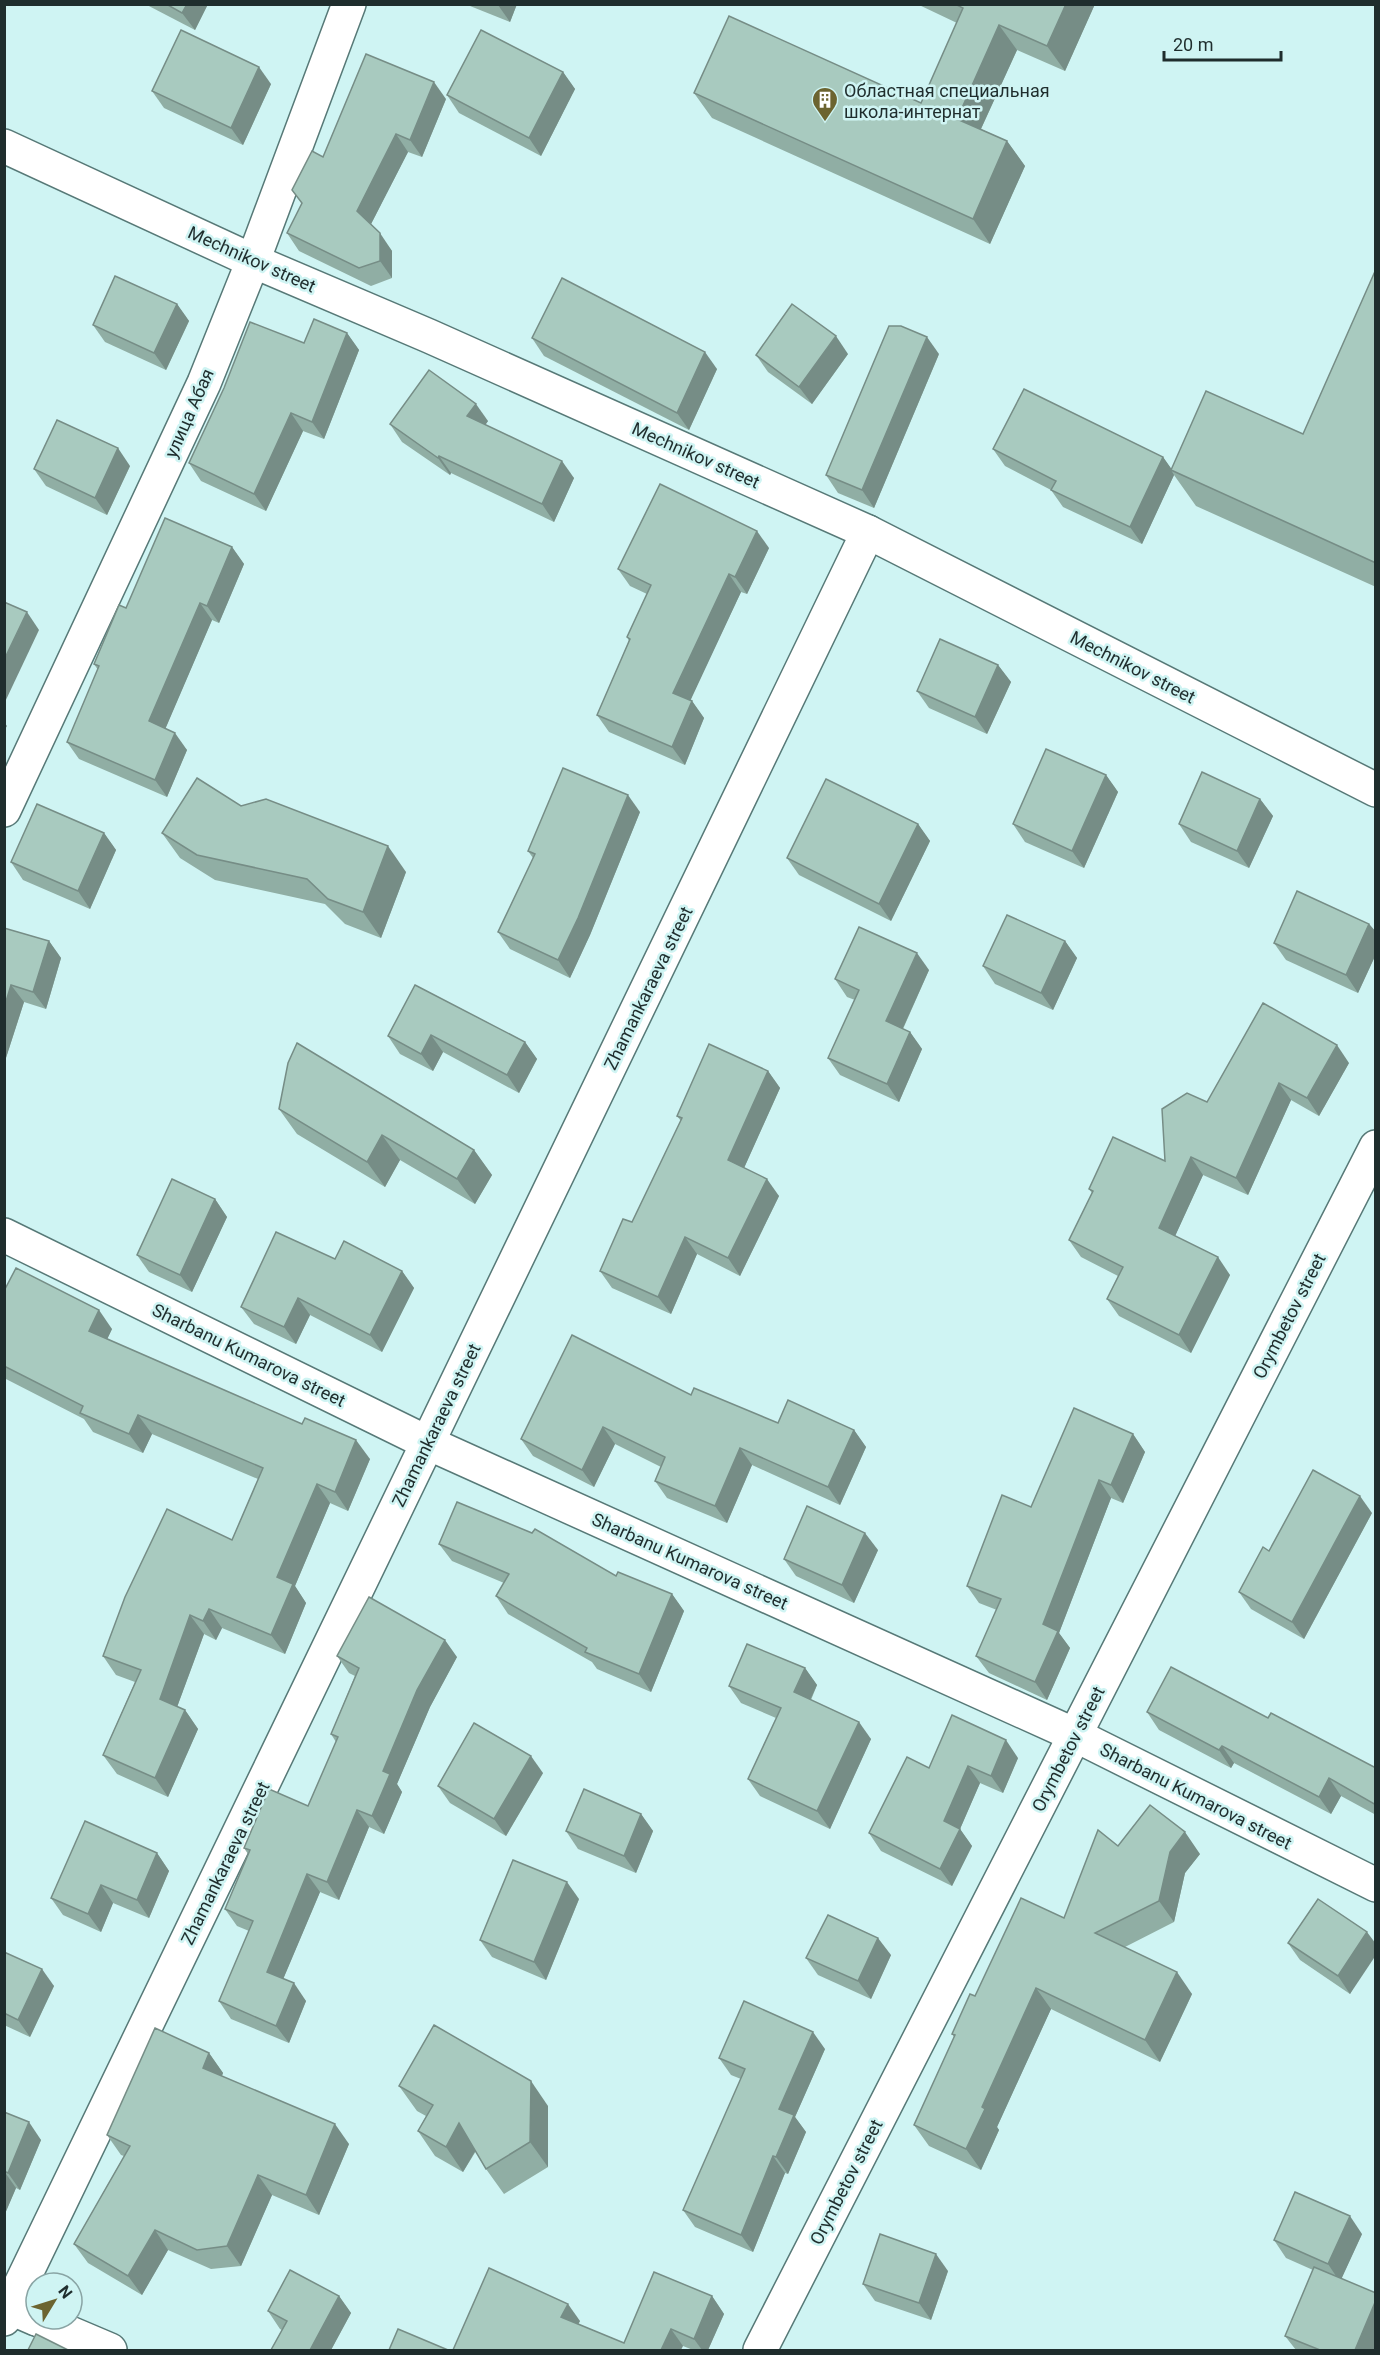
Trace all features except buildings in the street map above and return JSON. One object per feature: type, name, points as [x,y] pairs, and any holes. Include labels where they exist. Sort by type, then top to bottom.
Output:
[{"type":"street","name":"улица Абая","points":[[4,810],[204,382],[253,261],[349,4]]},
{"type":"street","name":"Mechnikov street","points":[[4,146],[253,261],[440,341],[868,532],[1376,790]]},
{"type":"street","name":"Zhamankaraeva street","points":[[18,2314],[428,1443],[868,532]]},
{"type":"street","name":"Orymbetov street","points":[[760,2350],[1376,1148]]},
{"type":"street","name":"Sharbanu Kumarova street","points":[[4,1235],[428,1443],[1075,1735],[1376,1885]]},
{"type":"street","points":[[18,2314],[110,2350]]},
{"type":"place","name":"Областная специальная школа-интернат","points":[[825,123]]}]
